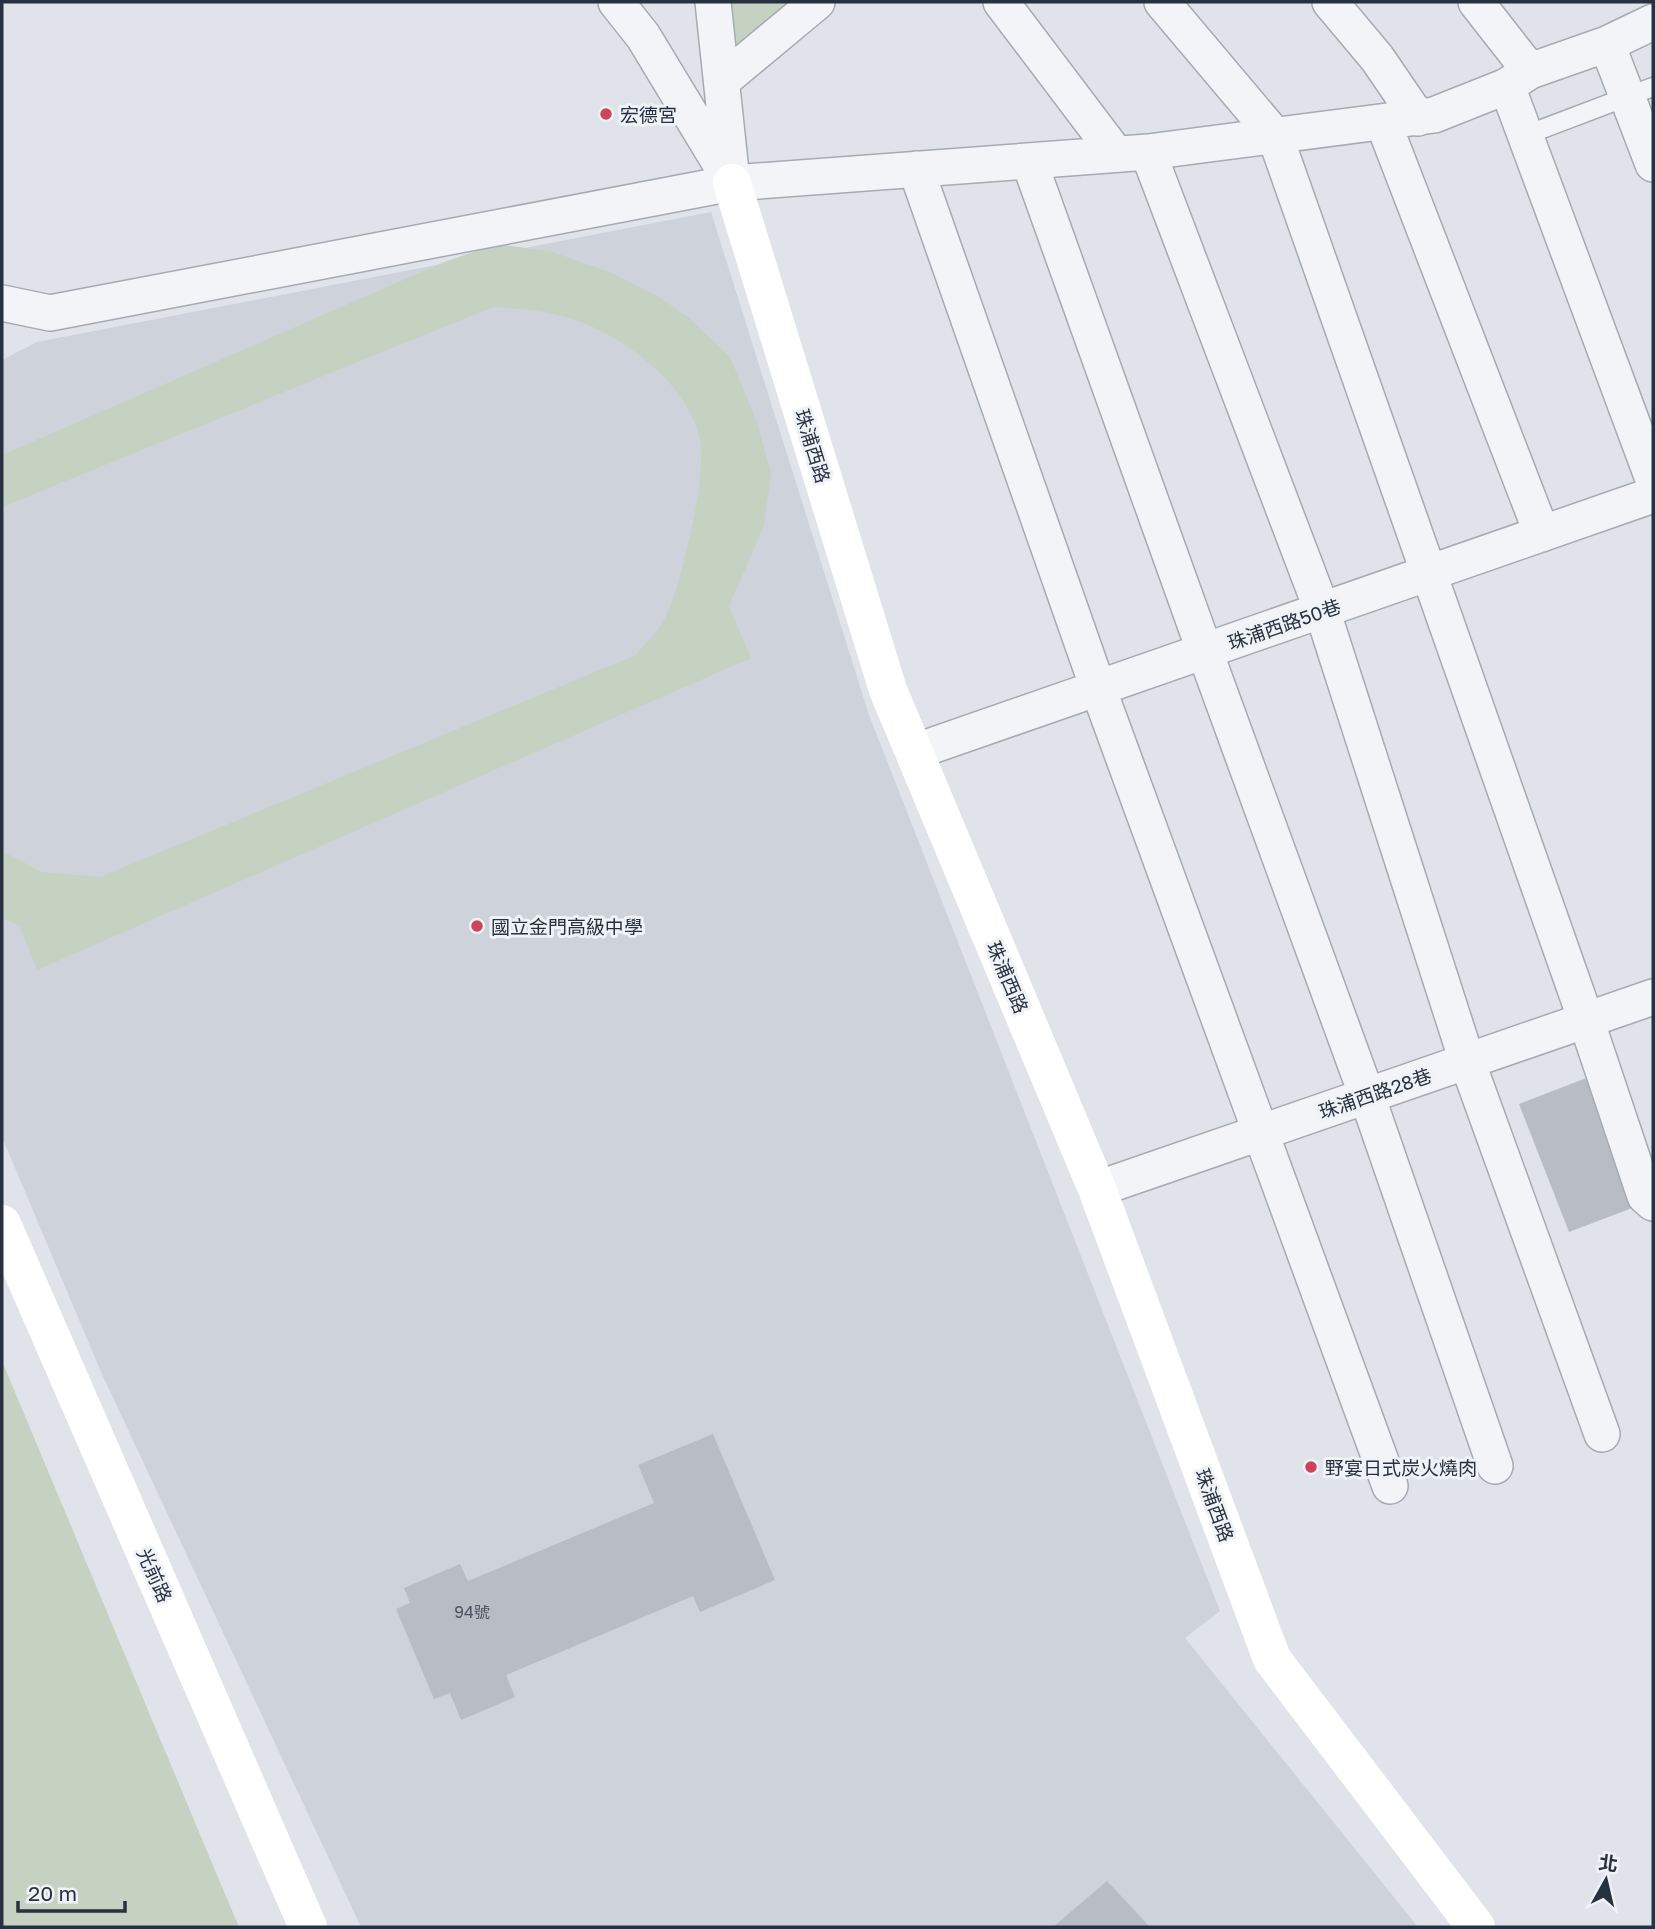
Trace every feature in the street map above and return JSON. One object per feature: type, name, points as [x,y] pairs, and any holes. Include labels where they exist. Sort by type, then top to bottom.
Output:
[{"type":"street","points":[[616,2],[643,36],[732,183]]},
{"type":"street","name":"珠浦西路","points":[[713,2],[732,183],[888,691],[1097,1189],[1272,1659],[1476,1927]]},
{"type":"street","points":[[722,81],[817,2]]},
{"type":"street","points":[[1001,2],[1132,153],[1322,610],[1467,1061],[1602,1434]]},
{"type":"street","points":[[1162,2],[1275,136],[1587,1020],[1645,1196],[1653,1203]]},
{"type":"street","points":[[1330,2],[1377,58],[1418,118]]},
{"type":"street","points":[[1476,2],[1519,78],[1526,135],[1653,479]]},
{"type":"street","points":[[2,303],[50,313],[732,183],[1132,153],[1418,118],[1434,115],[1607,44],[1639,17]]},
{"type":"street","points":[[1607,44],[1640,92],[1653,164]]},
{"type":"street","points":[[1382,122],[1542,534]]},
{"type":"street","points":[[1028,161],[1367,1096],[1495,1466]]},
{"type":"street","points":[[916,169],[1098,688],[1390,1486]]},
{"type":"street","name":"珠浦西路50巷","points":[[914,752],[1653,495]]},
{"type":"street","name":"珠浦西路28巷","points":[[1097,1189],[1653,997]]},
{"type":"street","name":"光前路","points":[[2,1224],[308,1927]]},
{"type":"lane","points":[[1526,135],[1640,92]]},
{"type":"shaded area","name":"國立金門高級中學","points":[[711,212],[869,715],[1220,1611],[1185,1638],[1418,1927],[361,1927],[101,1372],[2,1137],[2,360],[37,342]]},
{"type":"green space","points":[[730,2],[794,2],[736,52]]},
{"type":"green space","points":[[495,244],[550,251],[612,273],[659,297],[688,317],[730,357],[757,422],[771,473],[764,526],[729,606],[751,658],[37,970],[20,926],[2,918],[2,851],[42,872],[100,877],[636,655],[662,623],[674,597],[698,498],[701,452],[695,422],[673,387],[657,370],[622,343],[586,324],[540,311],[493,307],[2,507],[2,455],[442,263]]},
{"type":"green space","points":[[2,1361],[217,1875],[239,1927],[2,1927]]},
{"type":"building","points":[[1597,1074],[1648,1202],[1569,1232],[1519,1104]]},
{"type":"building","points":[[713,1434],[775,1580],[700,1612],[693,1596],[506,1675],[515,1697],[461,1720],[450,1693],[434,1699],[396,1609],[410,1603],[404,1588],[460,1564],[468,1581],[654,1503],[638,1465]]},
{"type":"building","points":[[1107,1881],[1150,1927],[1053,1927]]},
{"type":"place","name":"宏德宮","points":[[606,114]]},
{"type":"place","name":"國立金門高級中學","points":[[477,926]]},
{"type":"place","name":"野宴日式炭火燒肉","points":[[1311,1467]]}]
